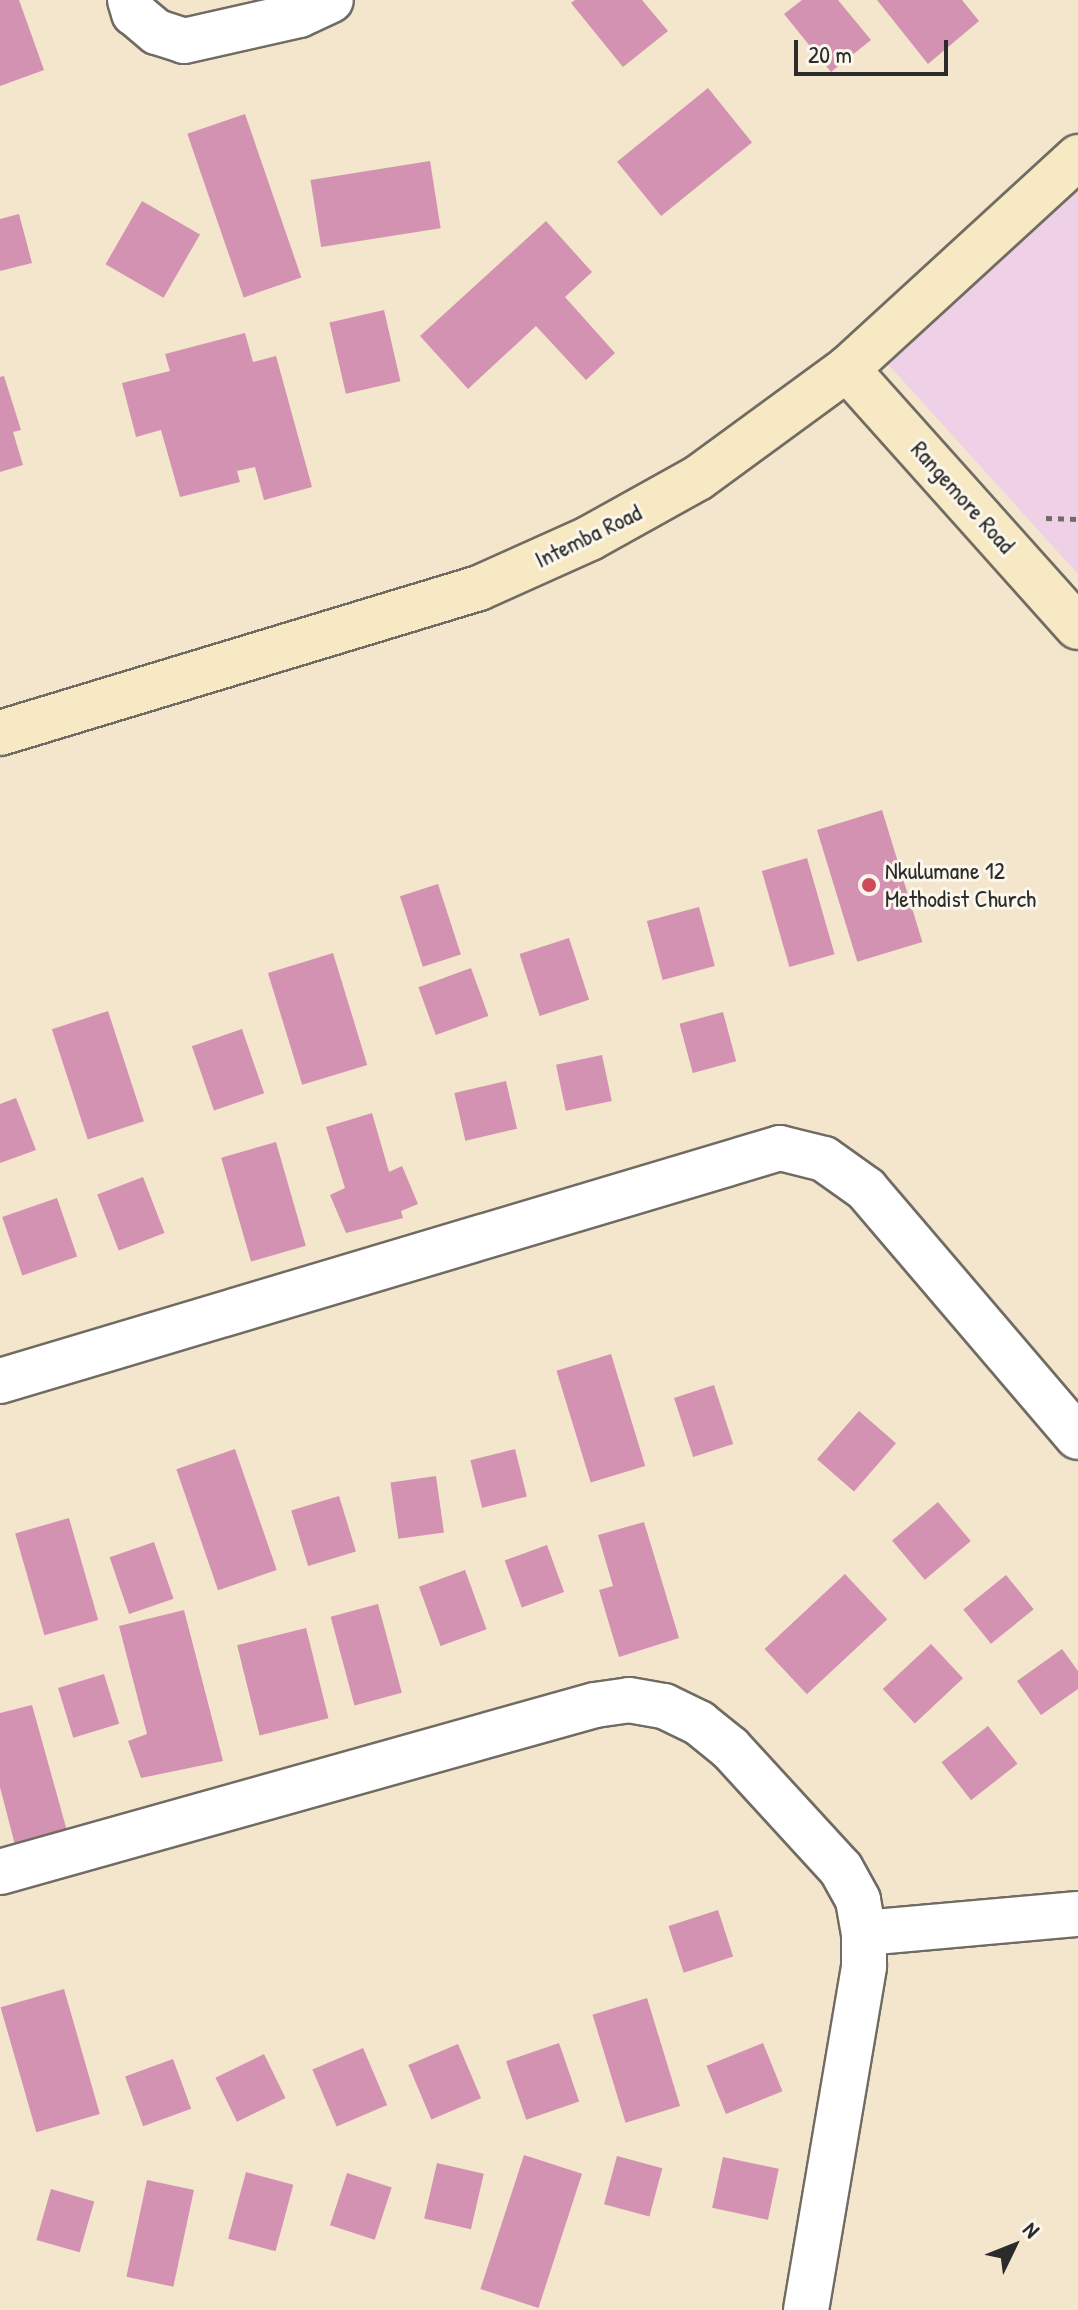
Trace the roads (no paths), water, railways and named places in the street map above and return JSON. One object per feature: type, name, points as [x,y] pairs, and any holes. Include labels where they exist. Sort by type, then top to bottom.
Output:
[{"type":"street","points":[[130,0],[134,13],[157,32],[184,41],[299,15],[331,0]]},
{"type":"street","name":"Intemba Road","points":[[0,733],[479,588],[590,538],[698,478],[847,369],[1078,157]]},
{"type":"street","name":"Rangemore Road","points":[[847,369],[1078,627]]},
{"type":"street","points":[[0,1381],[780,1148],[824,1159],[866,1189],[1078,1437]]},
{"type":"street","points":[[0,1872],[629,1700],[664,1706],[699,1723],[730,1748],[841,1869],[858,1900],[864,1933],[864,1966],[806,2310]]},
{"type":"street","points":[[864,1933],[1078,1914]]},
{"type":"place","name":"Nkulumane 12 Methodist Church","points":[[869,885]]}]
